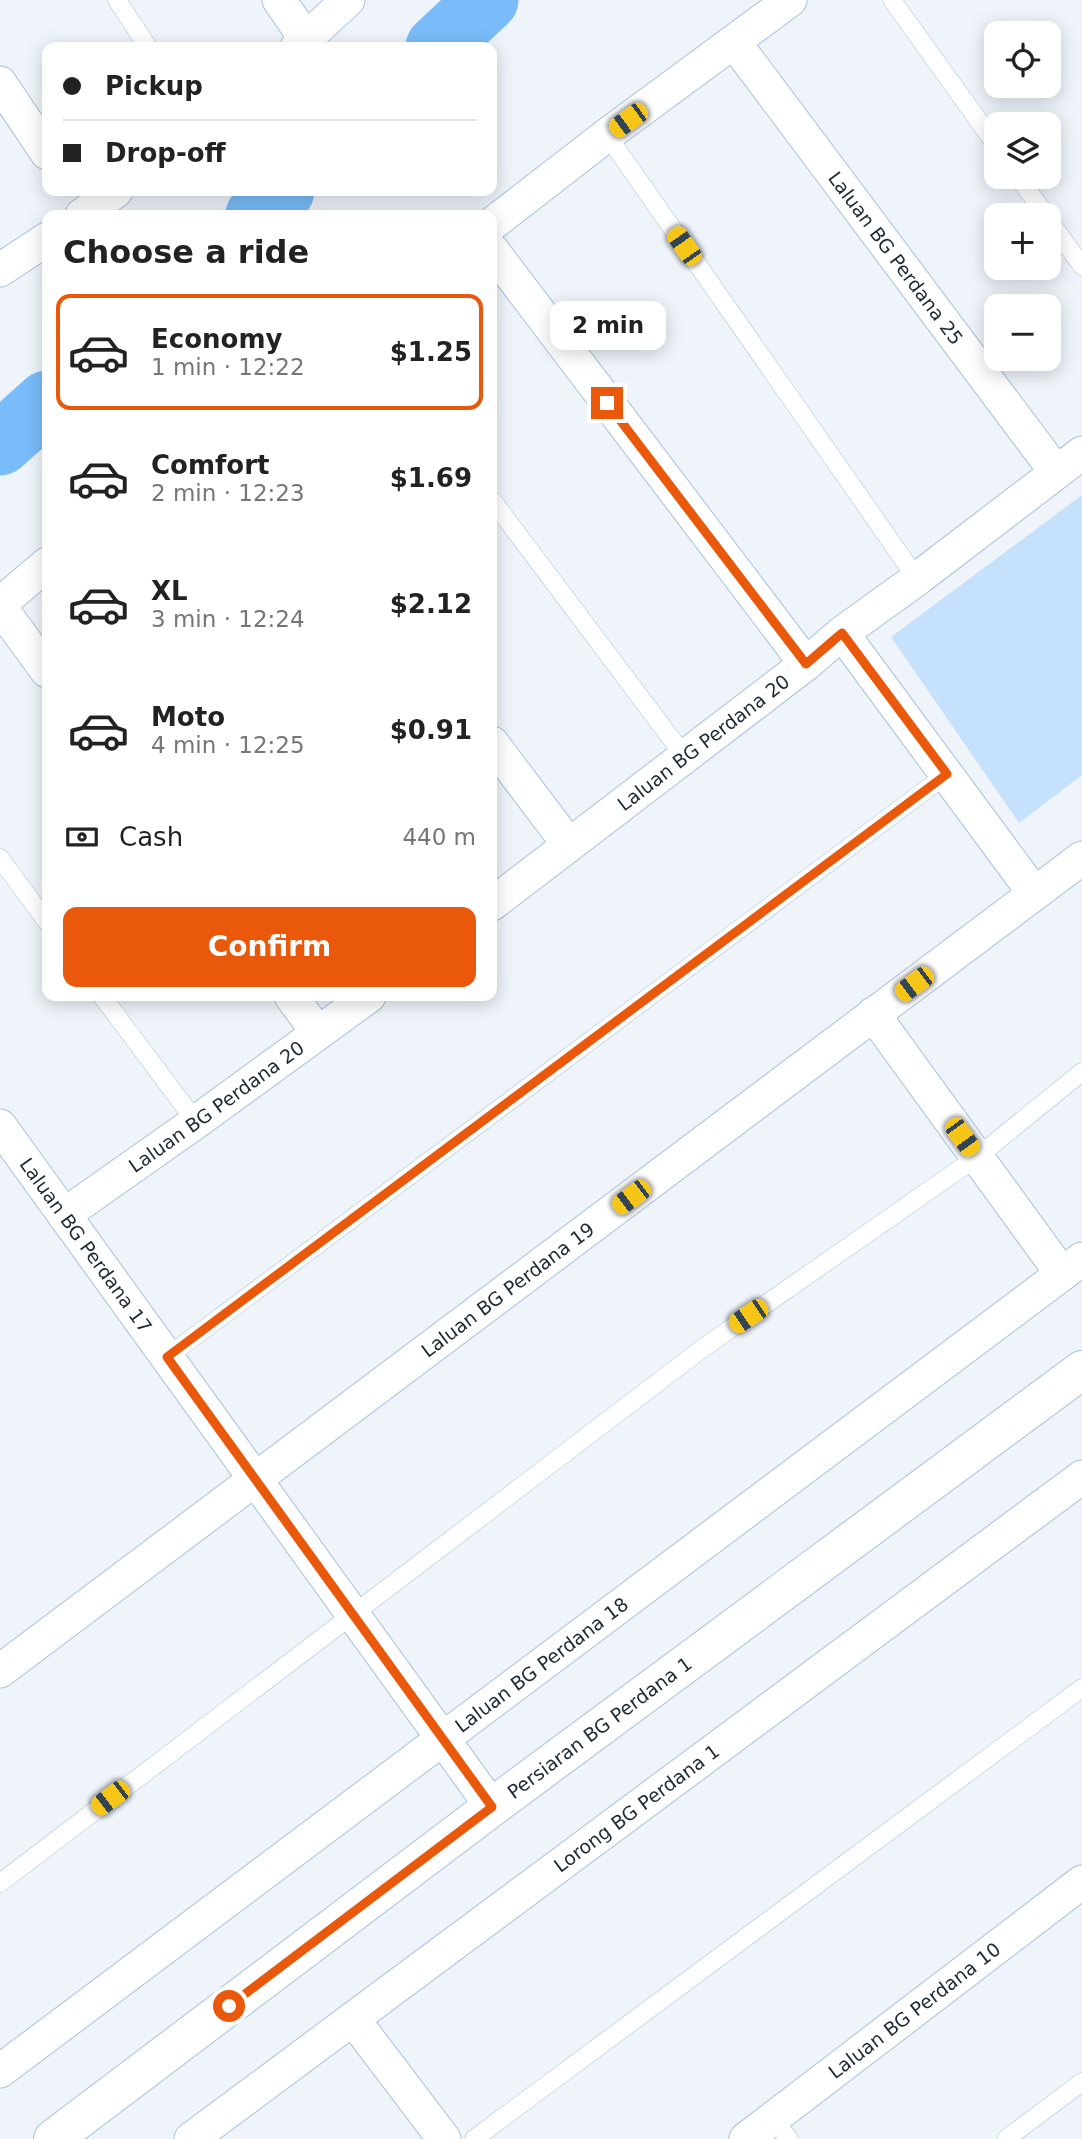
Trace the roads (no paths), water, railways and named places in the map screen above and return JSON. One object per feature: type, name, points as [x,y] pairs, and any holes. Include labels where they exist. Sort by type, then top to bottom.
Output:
[{"type":"street","points":[[279,0],[300,42]]},
{"type":"street","points":[[302,42],[348,0]]},
{"type":"street","points":[[497,220],[790,0]]},
{"type":"street","name":"Laluan BG Perdana 25","points":[[734,42],[1069,463]]},
{"type":"street","points":[[0,83],[42,146]]},
{"type":"street","points":[[80,206],[104,196]]},
{"type":"street","points":[[0,270],[42,242]]},
{"type":"street","points":[[497,257],[806,664]]},
{"type":"street","name":"Laluan BG Perdana 20","points":[[497,900],[806,664],[842,633],[1069,463]]},
{"type":"street","points":[[42,568],[0,606],[42,664]]},
{"type":"street","points":[[842,633],[1034,893]]},
{"type":"street","points":[[497,750],[569,845]]},
{"type":"street","name":"Laluan BG Perdana 19","points":[[0,1671],[1082,858]]},
{"type":"street","points":[[294,1001],[318,1033]]},
{"type":"street","name":"Laluan BG Perdana 20","points":[[64,1215],[362,1001]]},
{"type":"street","points":[[873,1014],[977,1157],[1072,1266]]},
{"type":"street","name":"Laluan BG Perdana 17","points":[[0,1126],[492,1807]]},
{"type":"street","name":"Laluan BG Perdana 18","points":[[0,2071],[1072,1266]]},
{"type":"street","name":"Persiaran BG Perdana 1","points":[[53,2139],[492,1807],[1082,1370]]},
{"type":"street","name":"Lorong BG Perdana 1","points":[[191,2139],[1079,1487]]},
{"type":"street","name":"Laluan BG Perdana 10","points":[[746,2139],[781,2129],[1082,1882]]},
{"type":"street","points":[[353,2019],[444,2139]]},
{"type":"lane","points":[[117,0],[145,42]]},
{"type":"lane","points":[[892,0],[984,128]]},
{"type":"lane","points":[[607,135],[917,579]]},
{"type":"lane","points":[[1061,237],[1082,266]]},
{"type":"lane","points":[[497,507],[684,757]]},
{"type":"lane","points":[[167,1357],[947,774]]},
{"type":"lane","points":[[0,858],[42,915]]},
{"type":"lane","points":[[106,1001],[196,1122]]},
{"type":"lane","points":[[0,1883],[703,1348],[977,1157],[1082,1072]]},
{"type":"lane","points":[[474,2139],[1082,1688]]},
{"type":"lane","points":[[1006,2139],[1082,2082]]},
{"type":"waterway","points":[[442,42],[487,0]]},
{"type":"waterway","points":[[262,210],[278,196]]},
{"type":"waterway","points":[[0,444],[42,406]]}]
